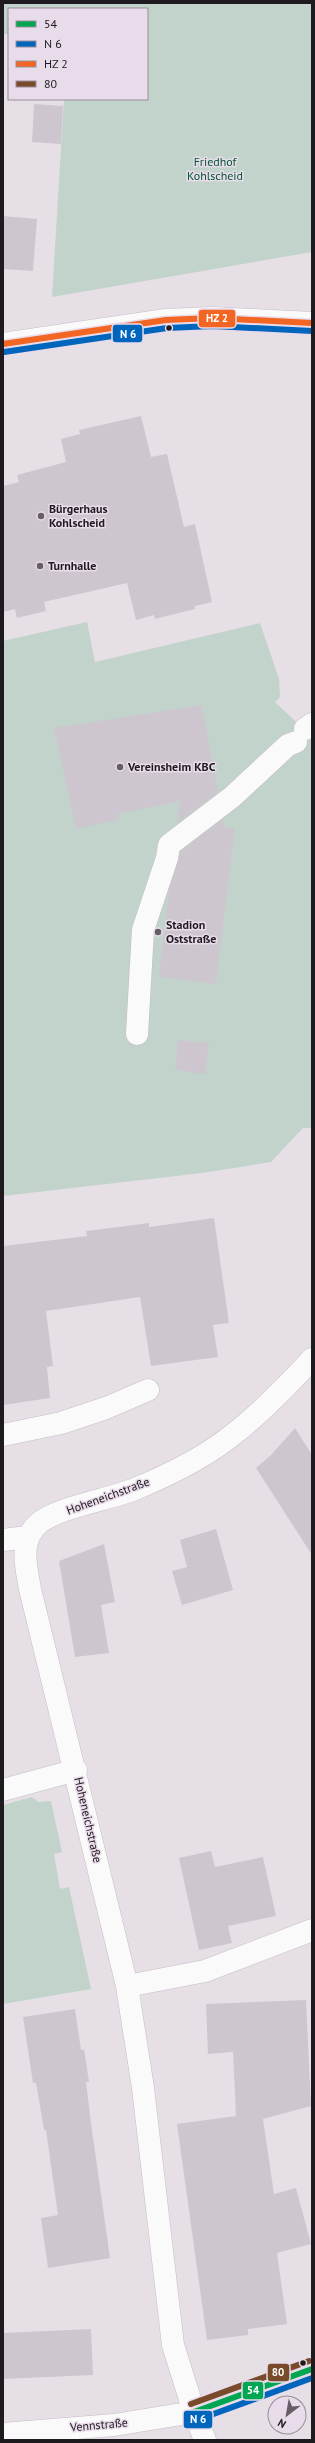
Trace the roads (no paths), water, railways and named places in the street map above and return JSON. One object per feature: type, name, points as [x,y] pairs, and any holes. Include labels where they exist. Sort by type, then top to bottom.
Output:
[{"type":"street","points":[[3,344],[166,320],[213,318],[312,323]]},
{"type":"street","points":[[137,1034],[143,930],[167,858],[169,845],[232,797],[304,732]]},
{"type":"street","name":"Hoheneichstraße","points":[[205,2440],[194,2412],[173,2345],[143,2088],[128,1986],[76,1770],[30,1589],[25,1560],[27,1537],[39,1523],[60,1513],[134,1489],[192,1460],[235,1434],[278,1395],[312,1359]]},
{"type":"street","points":[[3,1435],[61,1424],[106,1408],[148,1390]]},
{"type":"street","points":[[3,1540],[27,1537]]},
{"type":"street","points":[[3,1790],[76,1770]]},
{"type":"street","points":[[128,1986],[205,1971],[312,1930]]},
{"type":"street","name":"Vennstraße","points":[[3,2434],[114,2425],[194,2412],[312,2368]]},
{"type":"place","name":"Bürgerhaus Kohlscheid","points":[[41,516]]},
{"type":"place","name":"Turnhalle","points":[[40,566]]},
{"type":"place","name":"Vereinsheim KBC","points":[[120,767]]},
{"type":"place","name":"Stadion Oststraße","points":[[158,932]]},
{"type":"park label","name":"Friedhof Kohlscheid","points":[[215,169]]}]
